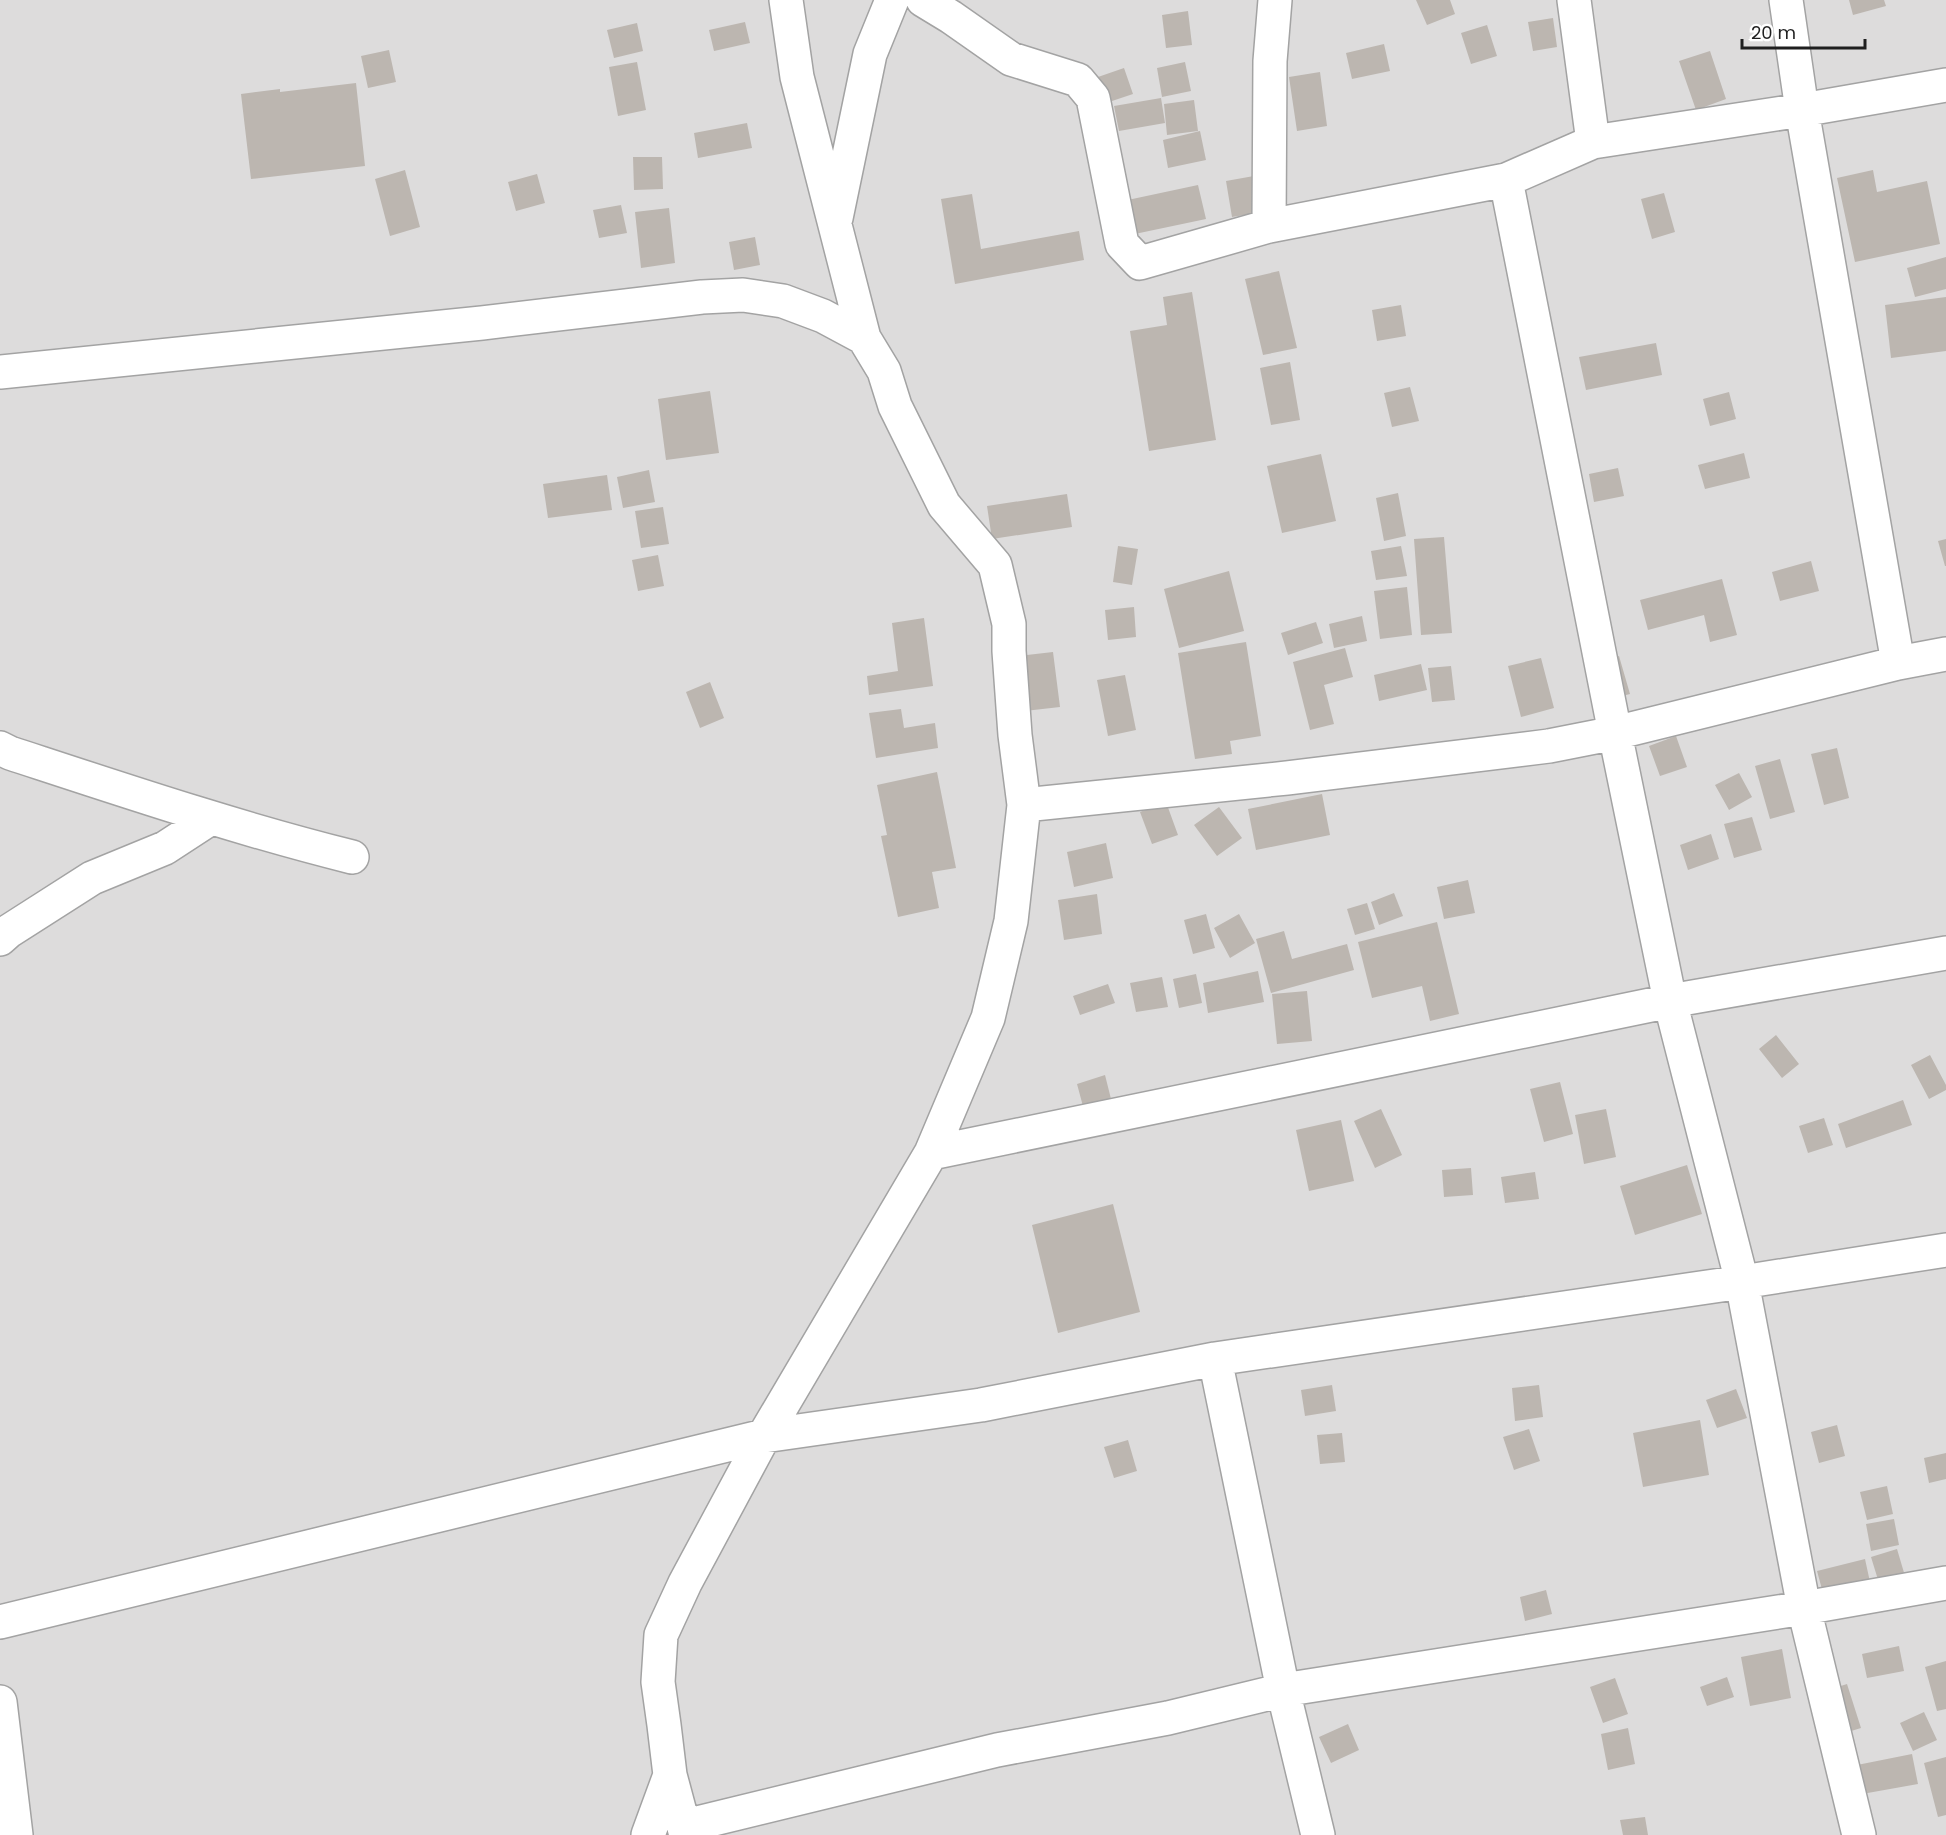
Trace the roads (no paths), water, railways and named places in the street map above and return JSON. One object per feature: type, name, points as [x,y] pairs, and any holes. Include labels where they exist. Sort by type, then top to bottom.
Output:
[{"type":"street","points":[[786,0],[797,77],[864,338],[884,371],[895,406],[944,505],[994,565],[1009,624],[1015,735],[1024,805],[1011,921],[988,1018],[931,1153],[764,1436],[685,1583],[661,1635],[658,1682],[670,1775],[686,1830],[997,1750],[1168,1718],[1283,1690],[1804,1608],[1946,1582]]},
{"type":"street","points":[[835,225],[870,54],[892,0]]},
{"type":"street","points":[[923,0],[951,16],[1011,59],[1078,80],[1093,98],[1122,244],[1140,263],[1269,226],[1506,180],[1593,142],[1946,85]]},
{"type":"street","points":[[1269,226],[1270,61],[1275,0]]},
{"type":"street","points":[[1574,0],[1593,142]]},
{"type":"street","points":[[1786,0],[1802,110],[1898,663]]},
{"type":"street","points":[[1506,180],[1670,1001],[1742,1282],[1804,1608],[1859,1835]]},
{"type":"street","points":[[0,372],[482,323],[702,297],[743,295],[762,296],[793,305],[823,316],[864,338]]},
{"type":"street","points":[[1024,805],[1287,778],[1549,746],[1615,733],[1898,663],[1946,654]]},
{"type":"street","points":[[0,748],[211,818],[352,857]]},
{"type":"street","points":[[0,939],[92,878],[165,848],[211,818]]},
{"type":"street","points":[[931,1153],[1670,1001],[1946,953]]},
{"type":"street","points":[[0,1622],[764,1436],[981,1405],[1215,1359],[1946,1250]]},
{"type":"street","points":[[1215,1359],[1283,1690],[1318,1835]]},
{"type":"street","points":[[0,1702],[16,1835]]},
{"type":"street","points":[[648,1835],[670,1775]]}]
